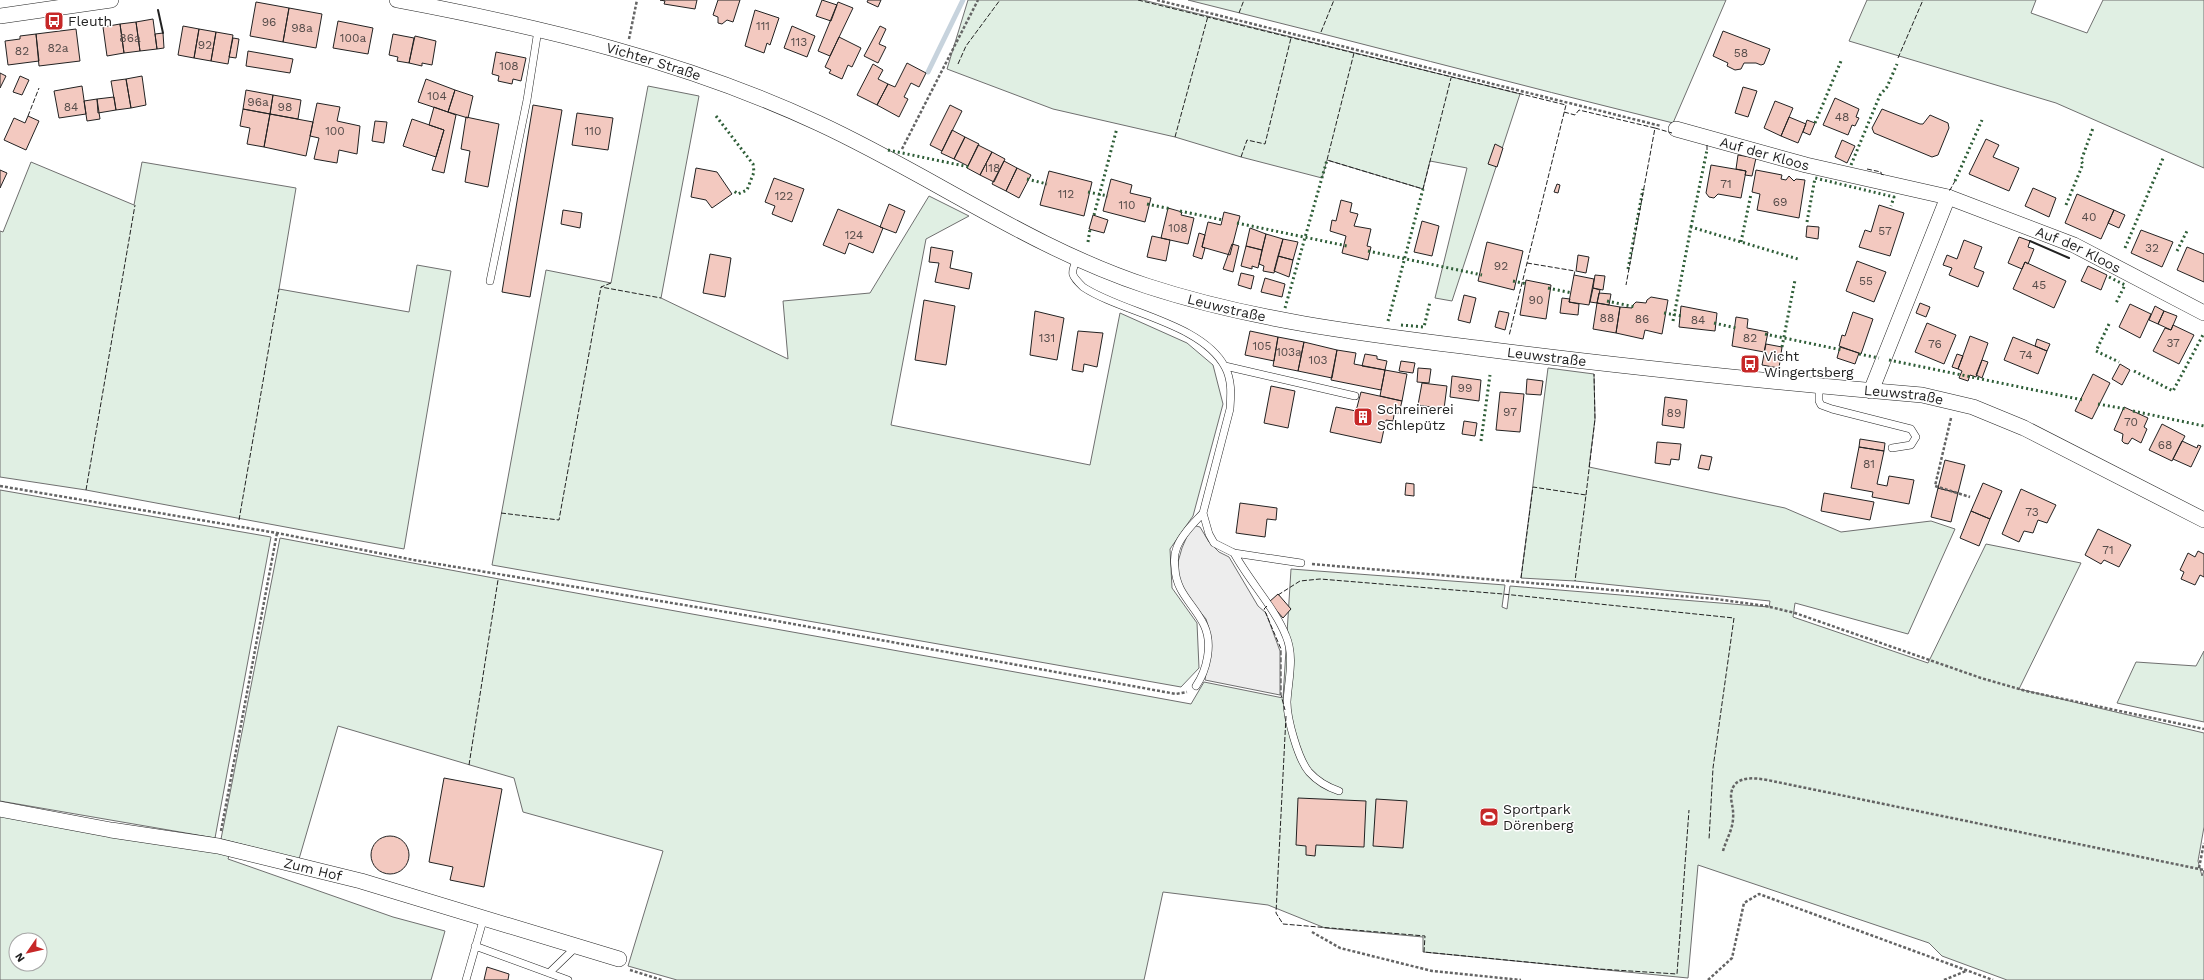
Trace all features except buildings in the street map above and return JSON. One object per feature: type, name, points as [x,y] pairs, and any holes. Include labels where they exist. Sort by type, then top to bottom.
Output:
[{"type":"street","points":[[0,16],[111,0]]},
{"type":"street","name":"Vichter Straße","points":[[398,0],[485,17],[692,71],[755,95],[821,124],[896,162]]},
{"type":"street","name":"Auf der Kloos","points":[[1676,129],[1806,165],[1948,197],[2074,245],[2204,313]]},
{"type":"street","name":"Leuwstraße","points":[[896,162],[1077,259],[1149,287],[1215,306],[1286,322],[1560,359],[1819,387],[1922,395],[1954,401],[1997,416],[2204,520]]},
{"type":"street","points":[[1871,391],[1948,197]]},
{"type":"street","name":"Zum Hof","points":[[0,809],[111,830],[218,846],[360,881],[484,917],[619,959]]},
{"type":"lane","points":[[490,281],[527,100],[538,30]]},
{"type":"lane","points":[[1077,259],[1071,270],[1073,276],[1083,287],[1186,333],[1204,344],[1225,366],[1231,392],[1230,408],[1203,513],[1179,542],[1174,557],[1178,585],[1188,604],[1200,618],[1207,636],[1206,665],[1203,676],[1196,686]]},
{"type":"lane","points":[[1225,366],[1355,396]]},
{"type":"lane","points":[[1819,387],[1819,401],[1826,407],[1911,429],[1915,432],[1916,437],[1911,445],[1892,448]]},
{"type":"lane","points":[[1203,513],[1208,534],[1214,543],[1224,550],[1234,553],[1301,563]]},
{"type":"lane","points":[[1234,553],[1286,636],[1290,654],[1287,704],[1298,749],[1308,770],[1324,786],[1339,791]]},
{"type":"lane","points":[[466,980],[484,917]]},
{"type":"lane","points":[[475,946],[568,980]]},
{"type":"lane","points":[[549,973],[577,946]]},
{"type":"path","points":[[626,53],[637,0]]},
{"type":"path","points":[[896,162],[978,0]]},
{"type":"path","points":[[1157,0],[1676,129]]},
{"type":"path","points":[[1950,423],[1935,486],[1970,497]]},
{"type":"path","points":[[0,486],[277,533],[414,560],[744,616],[1176,694],[1187,692],[1196,686]]},
{"type":"path","points":[[218,846],[277,533]]},
{"type":"path","points":[[1301,563],[1716,599],[1766,606],[1795,613],[1981,678],[2019,689],[2204,729]]},
{"type":"path","points":[[1723,851],[1733,818],[1731,796],[1733,788],[1738,782],[1752,778],[2204,870]]},
{"type":"path","points":[[2199,869],[2204,843]]},
{"type":"path","points":[[1708,980],[1732,958],[1744,903],[1759,894],[1993,980]]},
{"type":"path","points":[[1312,932],[1340,948],[1432,971],[1521,980]]},
{"type":"path","points":[[619,959],[620,965],[662,980]]},
{"type":"path","points":[[1944,980],[1967,970]]},
{"type":"green space","points":[[968,0],[1143,0],[1520,94],[1452,301],[1435,298],[1467,168],[1430,161],[1423,189],[1327,160],[1322,178],[1241,157],[1175,137],[1053,109],[947,69]]},
{"type":"green space","points":[[1188,0],[1726,0],[1673,123]]},
{"type":"green space","points":[[1867,0],[2036,0],[2031,13],[2087,33],[2103,0],[2204,0],[2204,168],[2056,103],[1849,41]]},
{"type":"green space","points":[[648,86],[699,96],[661,298],[788,359],[783,301],[870,293],[929,196],[969,216],[926,239],[891,425],[1090,465],[1120,313],[1187,343],[1213,365],[1223,404],[1193,516],[1170,549],[1172,588],[1197,623],[1199,668],[1181,687],[492,565],[546,270],[611,283]]},
{"type":"green space","points":[[31,162],[134,205],[142,162],[296,188],[279,289],[409,312],[417,265],[451,271],[404,549],[86,490],[0,477],[0,231],[3,232]]},
{"type":"green space","points":[[1548,368],[1594,374],[1595,419],[1589,467],[1785,508],[1841,532],[1931,521],[1955,529],[1908,634],[1795,603],[1793,617],[1928,663],[1986,544],[2081,563],[2019,689],[2204,733],[2204,827],[2198,861],[2202,876],[2204,870],[2204,980],[2007,980],[1942,956],[1929,943],[1698,865],[1688,978],[1423,952],[1423,937],[1325,928],[1268,905],[1163,892],[1144,980],[677,980],[628,966],[663,851],[523,812],[514,778],[338,726],[299,859],[221,839],[280,538],[507,581],[1191,704],[1204,682],[1283,698],[1291,569],[1505,585],[1502,607],[1507,609],[1510,586],[1769,607],[1770,601],[1575,581],[1521,578]]},
{"type":"green space","points":[[0,490],[271,537],[215,838],[0,801]]},
{"type":"green space","points":[[2204,651],[2204,722],[2117,703],[2136,662],[2196,666]]},
{"type":"green space","points":[[0,814],[230,853],[228,859],[393,917],[445,931],[431,980],[0,980]]},
{"type":"shaded area","points":[[1196,526],[1200,527],[1209,542],[1219,552],[1229,557],[1258,606],[1266,613],[1280,651],[1280,695],[1205,680],[1211,640],[1209,629],[1206,619],[1187,596],[1178,576],[1178,562],[1182,548],[1188,534]]},
{"type":"waterway","points":[[928,72],[963,0]]},
{"type":"hedge","points":[[1815,123],[1841,61]]},
{"type":"hedge","points":[[1851,165],[1880,95],[1887,87],[1897,64]]},
{"type":"hedge","points":[[716,116],[753,164],[754,172],[747,190],[738,194],[734,191]]},
{"type":"hedge","points":[[1955,181],[1982,120]]},
{"type":"hedge","points":[[1094,215],[1117,128]]},
{"type":"hedge","points":[[2066,205],[2083,164],[2081,161],[2093,128]]},
{"type":"hedge","points":[[888,150],[969,167]]},
{"type":"hedge","points":[[1691,227],[1707,150]]},
{"type":"hedge","points":[[2125,248],[2164,156]]},
{"type":"hedge","points":[[1285,308],[1327,160]]},
{"type":"hedge","points":[[1807,222],[1815,178],[1894,197],[1891,206]]},
{"type":"hedge","points":[[1027,179],[1047,184]]},
{"type":"hedge","points":[[1388,321],[1423,189]]},
{"type":"hedge","points":[[1628,269],[1643,189]]},
{"type":"hedge","points":[[1088,192],[1108,196]]},
{"type":"hedge","points":[[1741,242],[1751,194]]},
{"type":"hedge","points":[[1147,204],[1171,209]]},
{"type":"hedge","points":[[1180,211],[1223,220]]},
{"type":"hedge","points":[[1237,223],[1347,246]]},
{"type":"hedge","points":[[1673,321],[1691,227],[1798,259]]},
{"type":"hedge","points":[[1088,242],[1090,229]]},
{"type":"hedge","points":[[2177,251],[2187,231]]},
{"type":"hedge","points":[[1368,251],[1482,275]]},
{"type":"hedge","points":[[2109,277],[2125,285],[2116,303]]},
{"type":"hedge","points":[[1782,347],[1795,280]]},
{"type":"hedge","points":[[1513,281],[1527,284]]},
{"type":"hedge","points":[[1548,288],[1572,293]]},
{"type":"hedge","points":[[1607,301],[1635,307]]},
{"type":"hedge","points":[[1401,325],[1424,327],[1430,302]]},
{"type":"hedge","points":[[1664,313],[1682,316]]},
{"type":"hedge","points":[[1714,323],[1736,328]]},
{"type":"hedge","points":[[2109,324],[2096,351],[2119,362]]},
{"type":"hedge","points":[[2134,371],[2173,391],[2204,333]]},
{"type":"hedge","points":[[1765,334],[1842,350]]},
{"type":"hedge","points":[[1859,354],[1879,358]]},
{"type":"hedge","points":[[1889,360],[2083,400]]},
{"type":"hedge","points":[[1481,441],[1490,375]]},
{"type":"hedge","points":[[2098,404],[2126,409]]},
{"type":"hedge","points":[[2133,411],[2204,426]]},
{"type":"fence","points":[[958,64],[966,46],[1000,0]]},
{"type":"fence","points":[[1138,0],[1566,105],[1509,336]]},
{"type":"fence","points":[[1239,13],[1244,0]]},
{"type":"fence","points":[[1321,32],[1334,0]]},
{"type":"fence","points":[[1898,58],[1923,0]]},
{"type":"fence","points":[[1175,137],[1208,16]]},
{"type":"fence","points":[[1241,157],[1247,140],[1265,144],[1291,38]]},
{"type":"fence","points":[[1354,53],[1327,160],[1423,189],[1451,78]]},
{"type":"fence","points":[[28,116],[39,88]]},
{"type":"fence","points":[[1564,112],[1575,115],[1579,110],[1655,128],[1626,285]]},
{"type":"fence","points":[[1655,128],[1672,133]]},
{"type":"fence","points":[[1707,143],[1707,150]]},
{"type":"fence","points":[[1867,169],[1881,172],[1881,174],[1884,175]]},
{"type":"fence","points":[[1949,190],[1955,181]]},
{"type":"fence","points":[[86,490],[135,205]]},
{"type":"fence","points":[[1527,263],[1575,271],[1574,275]]},
{"type":"fence","points":[[611,283],[601,287],[661,298]]},
{"type":"fence","points":[[501,513],[559,520],[601,287]]},
{"type":"fence","points":[[239,520],[279,289]]},
{"type":"fence","points":[[1586,495],[1595,419],[1594,374]]},
{"type":"fence","points":[[1521,578],[1533,487],[1586,495],[1575,581]]},
{"type":"fence","points":[[1278,595],[1300,581],[1320,579],[1503,594],[1734,618],[1713,768],[1709,840]]},
{"type":"fence","points":[[469,765],[498,580]]},
{"type":"fence","points":[[1267,606],[1264,609],[1281,649],[1281,695],[1285,710]]},
{"type":"fence","points":[[1286,716],[1276,913],[1283,924],[1425,936],[1424,952],[1599,969],[1677,974],[1689,810]]},
{"type":"wall","points":[[158,10],[163,33]]},
{"type":"wall","points":[[2030,241],[2069,258]]},
{"type":"place","name":"Fleuth","points":[[54,21]]},
{"type":"place","name":"Vicht Wingertsberg","points":[[1750,364]]},
{"type":"place","name":"Schreinerei Schlepütz","points":[[1363,417]]},
{"type":"place","name":"Sportpark Dörenberg","points":[[1489,817]]}]
